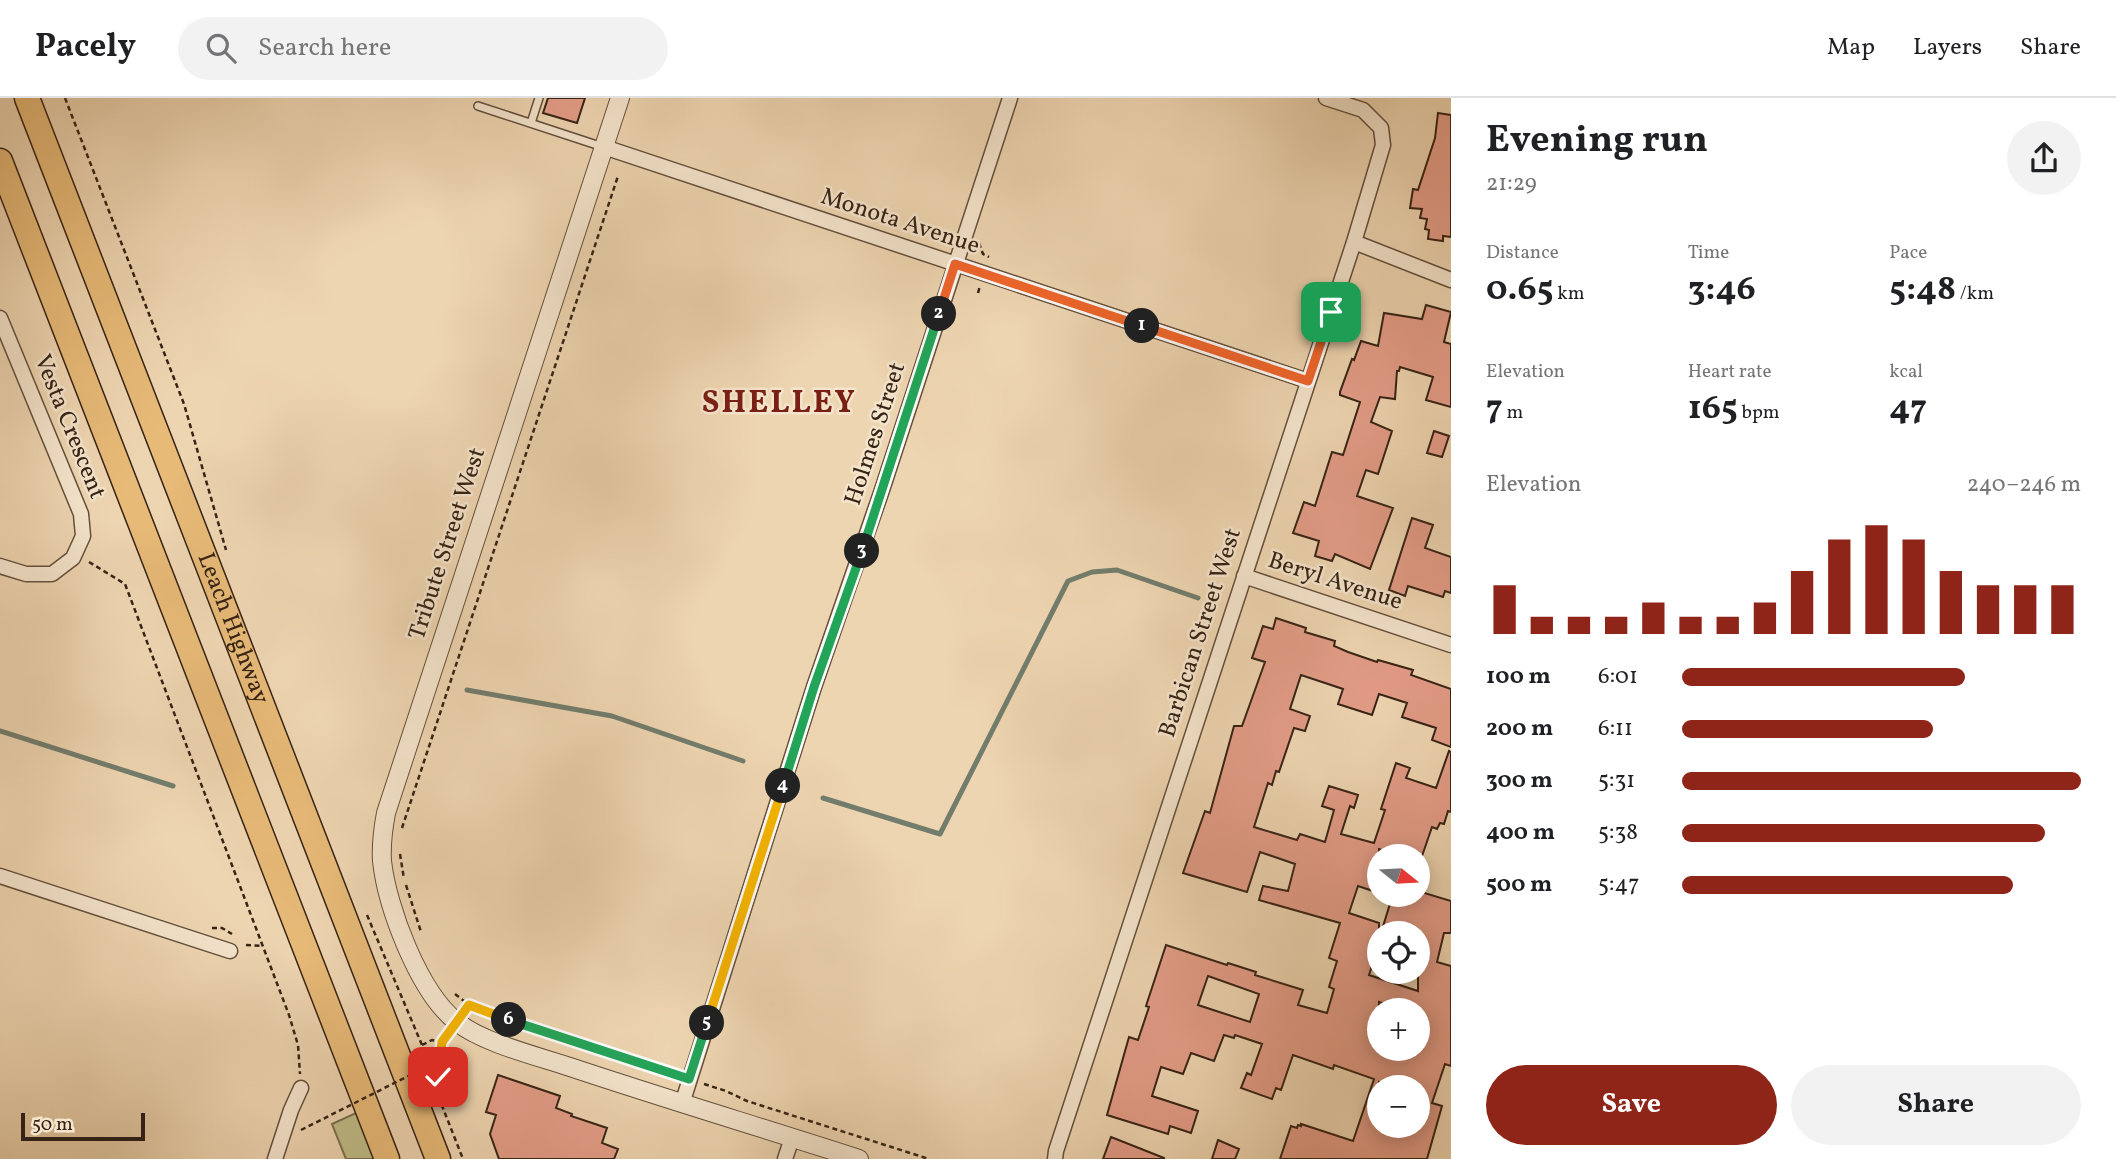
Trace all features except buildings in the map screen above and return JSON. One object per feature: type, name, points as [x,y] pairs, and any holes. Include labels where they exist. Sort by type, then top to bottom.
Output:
[{"type":"highway","name":"Leach Highway","points":[[27,98],[438,1159]]},
{"type":"highway","name":"Leach Highway","points":[[0,161],[387,1159]]},
{"type":"street","name":"Tribute Street West","points":[[620,98],[383,827],[384,876],[401,933],[421,979],[442,995],[456,1022],[503,1044],[859,1159]]},
{"type":"street","name":"Holmes Street","points":[[682,1104],[814,687],[878,503],[1010,98]]},
{"type":"street","name":"Barbican Street West","points":[[1053,1156],[1354,242],[1383,145],[1381,128],[1363,110],[1326,98]]},
{"type":"street","name":"Monota Avenue","points":[[604,147],[1308,381]]},
{"type":"street","points":[[1354,242],[1451,280]]},
{"type":"street","name":"Vesta Crescent","points":[[0,318],[81,514],[83,536],[75,554]]},
{"type":"street","points":[[0,566],[26,574],[52,574],[75,554]]},
{"type":"street","name":"Beryl Avenue","points":[[1244,576],[1451,645]]},
{"type":"street","points":[[0,876],[234,948]]},
{"type":"street","points":[[275,1159],[301,1088]]},
{"type":"street","points":[[785,1159],[792,1138]]},
{"type":"lane","points":[[531,123],[540,98]]},
{"type":"lane","name":"Monota Avenue","points":[[478,106],[604,147]]},
{"type":"path","points":[[65,98],[184,404],[226,551]]},
{"type":"path","points":[[402,828],[618,176]]},
{"type":"path","points":[[75,554],[125,584],[289,1015],[298,1045],[301,1088]]},
{"type":"path","points":[[400,854],[404,881],[421,933]]},
{"type":"path","points":[[363,909],[422,1045],[437,1093],[463,1159]]},
{"type":"path","points":[[234,948],[263,946]]},
{"type":"path","points":[[442,995],[481,1011],[726,1091],[747,1101],[929,1159]]},
{"type":"path","points":[[301,1130],[448,1056],[455,1057],[463,1066],[461,1077],[449,1086],[442,1084],[438,1077],[442,1042],[456,1022]]},
{"type":"path","points":[[422,1045],[432,1040],[442,1042]]},
{"type":"shaded area","points":[[358,1112],[376,1159],[346,1159],[332,1124]]},
{"type":"waterway","points":[[823,798],[940,834],[1068,581],[1092,572],[1117,570],[1198,598]]},
{"type":"waterway","points":[[467,690],[612,716],[743,761]]},
{"type":"waterway","points":[[0,731],[173,786]]},
{"type":"district","name":"SHELLEY","points":[[779,404]]},
{"type":"route","points":[[438,1077],[442,1042],[469,1005],[689,1079],[814,687],[882,490],[955,264],[1308,381],[1331,312]]}]
